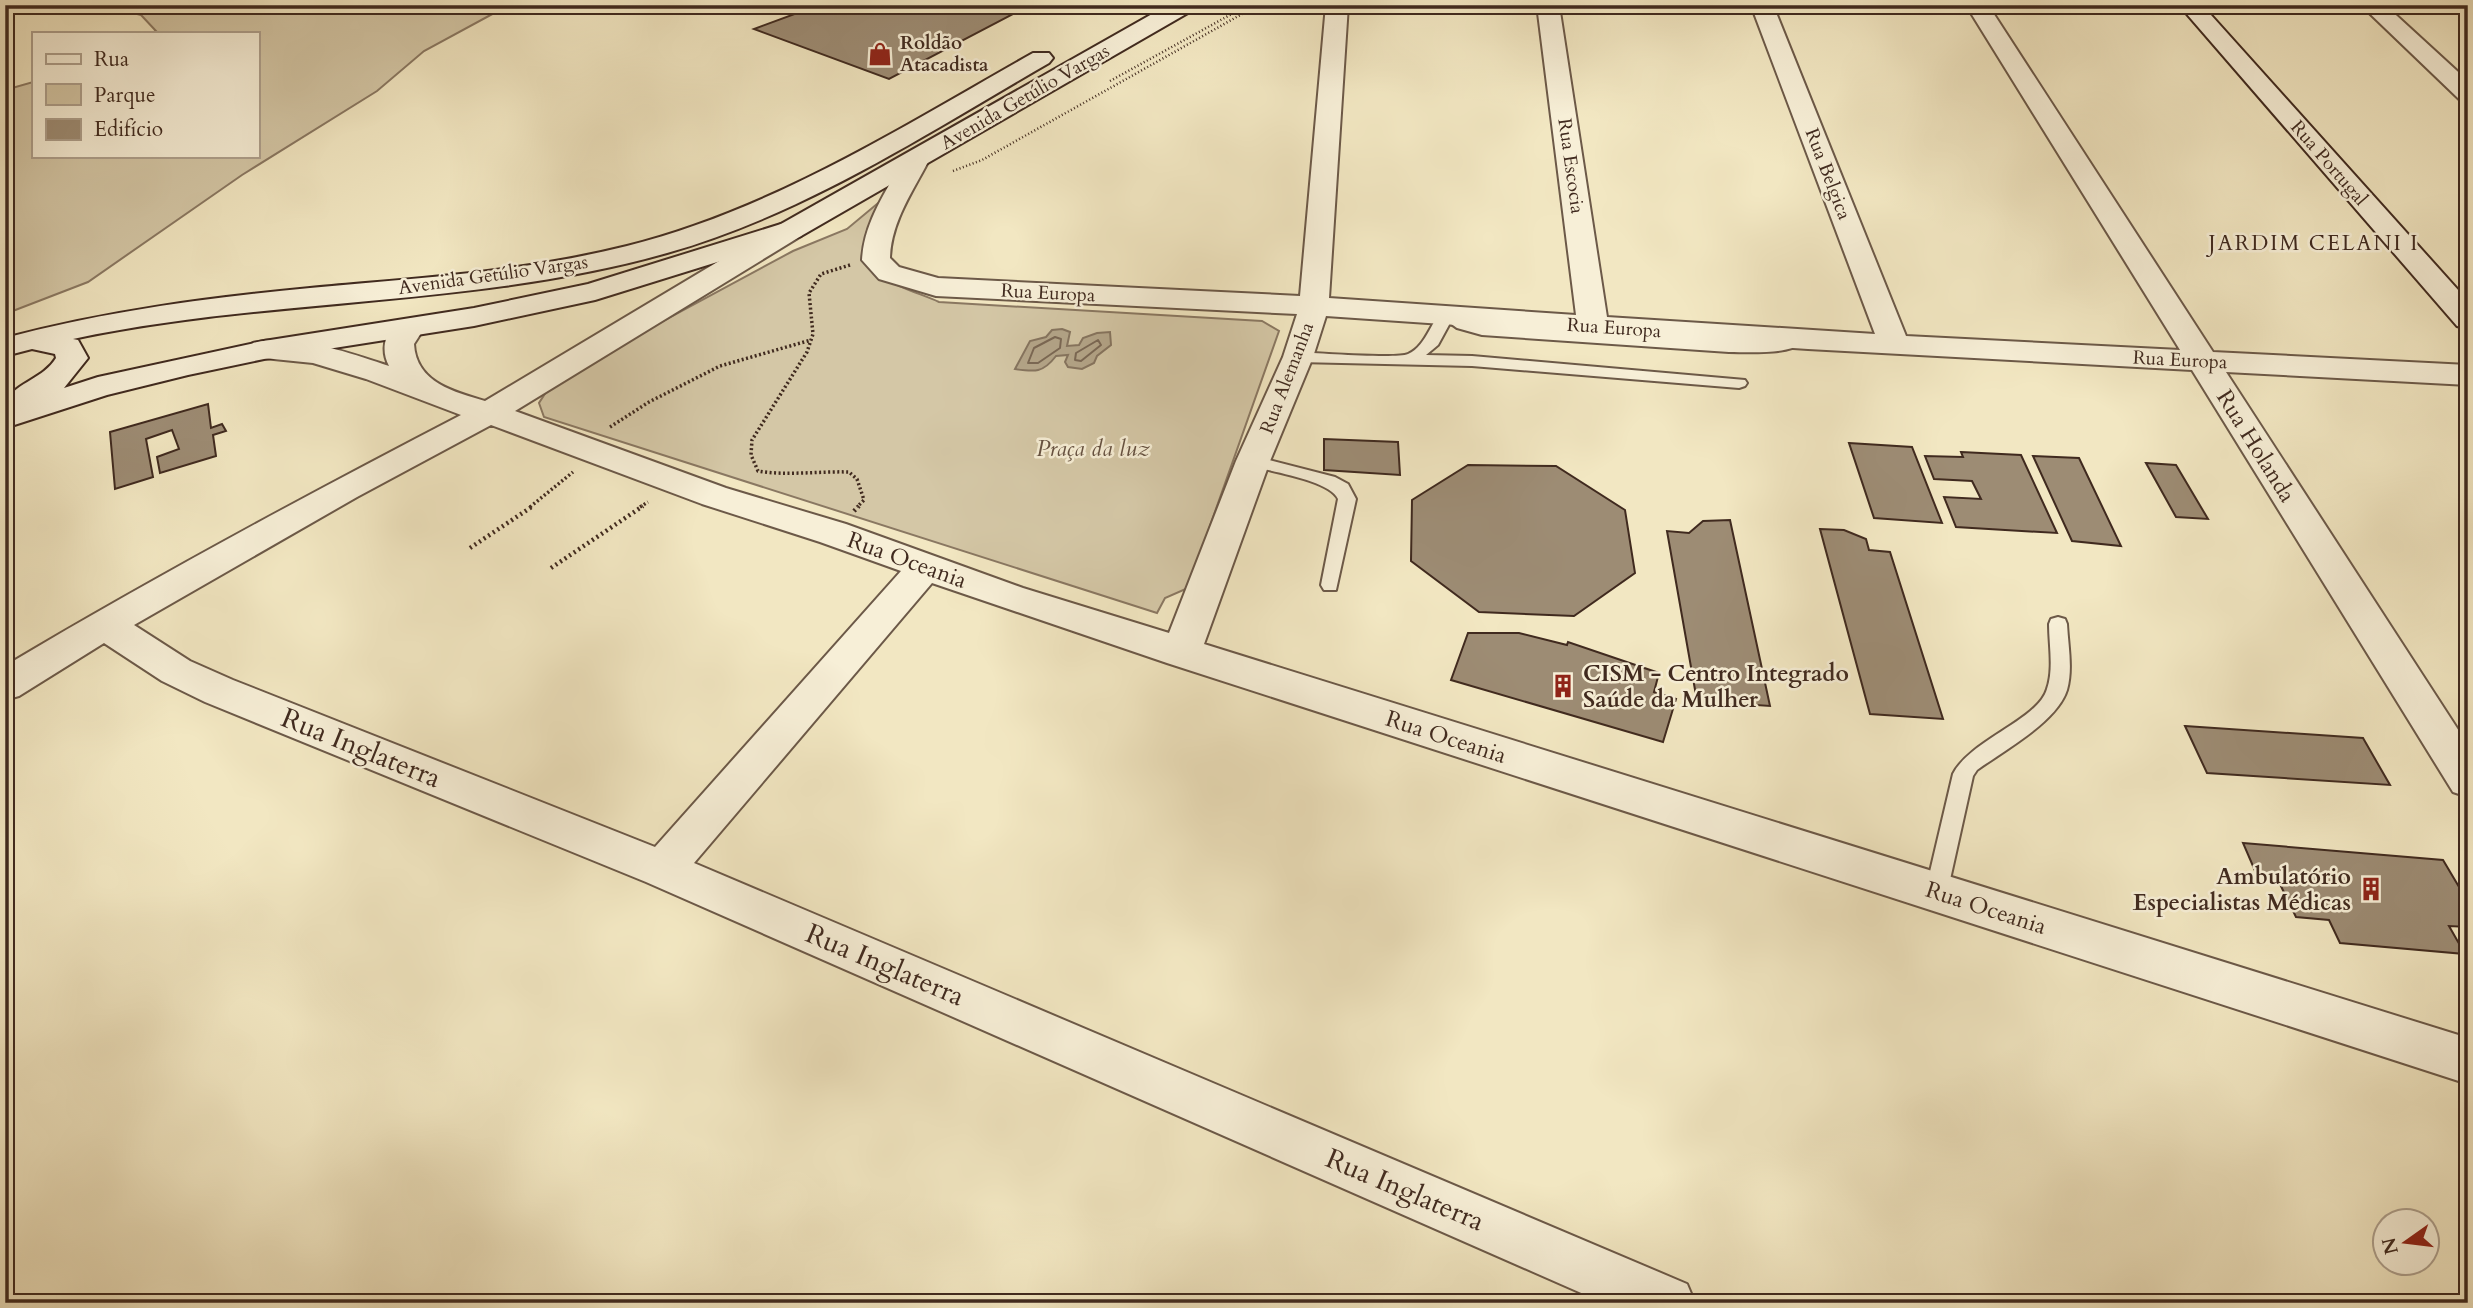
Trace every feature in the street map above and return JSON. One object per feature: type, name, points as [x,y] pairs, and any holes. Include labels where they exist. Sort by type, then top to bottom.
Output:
[{"type":"street","name":"Avenida Getúlio Vargas","points":[[5,685],[104,625],[345,489],[489,413],[791,230],[1185,5]]},
{"type":"street","name":"Rua Alemanha","points":[[1181,653],[1253,461],[1298,357],[1314,306],[1337,5]]},
{"type":"street","name":"Rua Escocia","points":[[1548,5],[1593,326]]},
{"type":"street","name":"Rua Belgica","points":[[1762,5],[1894,344]]},
{"type":"street","name":"Rua Holanda","points":[[1977,5],[2468,780]]},
{"type":"street","name":"Rua Portugal","points":[[2190,5],[2468,320]]},
{"type":"street","points":[[2372,5],[2468,94]]},
{"type":"street","name":"Avenida Getúlio Vargas","points":[[18,343],[145,316],[567,269],[704,233],[798,192],[1058,49]]},
{"type":"street","points":[[876,260],[875,244],[916,160]]},
{"type":"street","name":"Avenida Getúlio Vargas","points":[[5,418],[98,387],[264,350],[474,317],[595,290],[791,230]]},
{"type":"street","points":[[410,327],[448,301],[547,285],[663,256],[704,233]]},
{"type":"street","name":"Rua Europa","points":[[876,260],[889,273],[936,287],[1314,306],[1808,340],[2468,375]]},
{"type":"street","name":"Rua Oceania","points":[[410,327],[404,332],[398,351],[403,367],[430,394]]},
{"type":"street","points":[[5,409],[54,381],[68,367],[72,358],[67,347],[18,343]]},
{"type":"street","name":"Rua Oceania","points":[[264,350],[325,357],[377,372],[430,394],[714,496],[927,565],[1010,597],[2468,1061]]},
{"type":"street","points":[[345,489],[390,454],[415,427],[430,394]]},
{"type":"street","points":[[662,869],[927,565]]},
{"type":"street","name":"Rua Inglaterra","points":[[104,625],[176,671],[219,691],[662,869],[1668,1303]]},
{"type":"lane","points":[[1409,361],[1433,342],[1448,316],[1482,330],[1729,347],[1760,348],[1808,340]]},
{"type":"lane","points":[[1298,357],[1472,361],[1739,383]]},
{"type":"lane","points":[[1253,461],[1329,481],[1342,488],[1347,499],[1330,585]]},
{"type":"lane","points":[[1937,893],[1963,774],[1970,764],[2045,708],[2055,696],[2058,681],[2057,624]]},
{"type":"path","points":[[945,174],[982,160],[1258,5]]},
{"type":"path","points":[[833,533],[864,500],[857,479],[849,472],[800,471],[774,474],[758,471],[750,457],[750,441],[807,352],[813,334],[808,293],[821,275],[832,269],[876,260]]},
{"type":"path","points":[[604,431],[649,402],[720,366],[811,340]]},
{"type":"path","points":[[470,548],[534,505],[574,471]]},
{"type":"path","points":[[551,568],[652,499]]},
{"type":"green space","points":[[102,5],[509,5],[424,51],[377,91],[242,175],[88,282],[5,314],[5,90],[32,82],[32,158],[259,158],[259,32],[154,32],[156,31],[141,15]]},
{"type":"green space","name":"Praça da luz","points":[[883,199],[866,234],[865,249],[869,262],[888,280],[939,302],[1262,321],[1279,331],[1188,588],[1165,598],[1157,613],[544,417],[539,403],[548,389],[648,329],[793,251],[847,229]]},
{"type":"water","points":[[1052,330],[1070,332],[1067,346],[1079,345],[1083,338],[1097,333],[1110,332],[1111,345],[1097,356],[1094,363],[1082,369],[1068,367],[1065,362],[1068,355],[1056,356],[1047,366],[1038,370],[1015,369],[1030,341],[1046,337]]},
{"type":"building","name":"Roldão Atacadista","points":[[819,5],[1030,5],[889,79],[754,29]]},
{"type":"building","points":[[208,404],[211,428],[222,424],[226,431],[213,435],[216,456],[160,473],[157,457],[179,449],[172,430],[146,439],[153,477],[115,489],[110,432]]},
{"type":"building","points":[[1324,439],[1398,442],[1400,475],[1324,470]]},
{"type":"building","points":[[1849,443],[1912,447],[1942,523],[1874,518]]},
{"type":"building","points":[[1961,452],[2021,455],[2057,533],[1956,527],[1944,497],[1981,499],[1972,481],[1934,479],[1925,456],[1963,457]]},
{"type":"building","points":[[2033,456],[2079,458],[2121,546],[2072,541]]},
{"type":"building","points":[[2146,463],[2176,465],[2208,519],[2176,517]]},
{"type":"building","points":[[1468,465],[1556,466],[1625,510],[1635,573],[1574,616],[1479,612],[1411,561],[1412,500]]},
{"type":"building","points":[[1730,520],[1770,706],[1697,701],[1667,531],[1689,533],[1703,521]]},
{"type":"building","points":[[1820,529],[1844,530],[1866,539],[1869,550],[1890,552],[1943,719],[1870,714]]},
{"type":"building","name":"CISM - Centro Integrado Saúde da Mulher","points":[[1468,633],[1519,633],[1567,645],[1568,642],[1659,673],[1654,692],[1676,699],[1663,742],[1451,680]]},
{"type":"building","points":[[2185,726],[2363,738],[2390,785],[2207,773]]},
{"type":"building","name":"Ambulatório Especialistas Médicas","points":[[2243,843],[2443,860],[2468,902],[2468,927],[2449,926],[2465,954],[2340,943],[2329,920],[2296,917],[2276,876],[2256,873]]},
{"type":"place","name":"Roldão Atacadista","points":[[880,54]]},
{"type":"place","name":"CISM - Centro Integrado Saúde da Mulher","points":[[1563,686]]},
{"type":"place","name":"Ambulatório Especialistas Médicas","points":[[2371,889]]},
{"type":"district","name":"JARDIM CELANI I","points":[[2314,243]]}]
